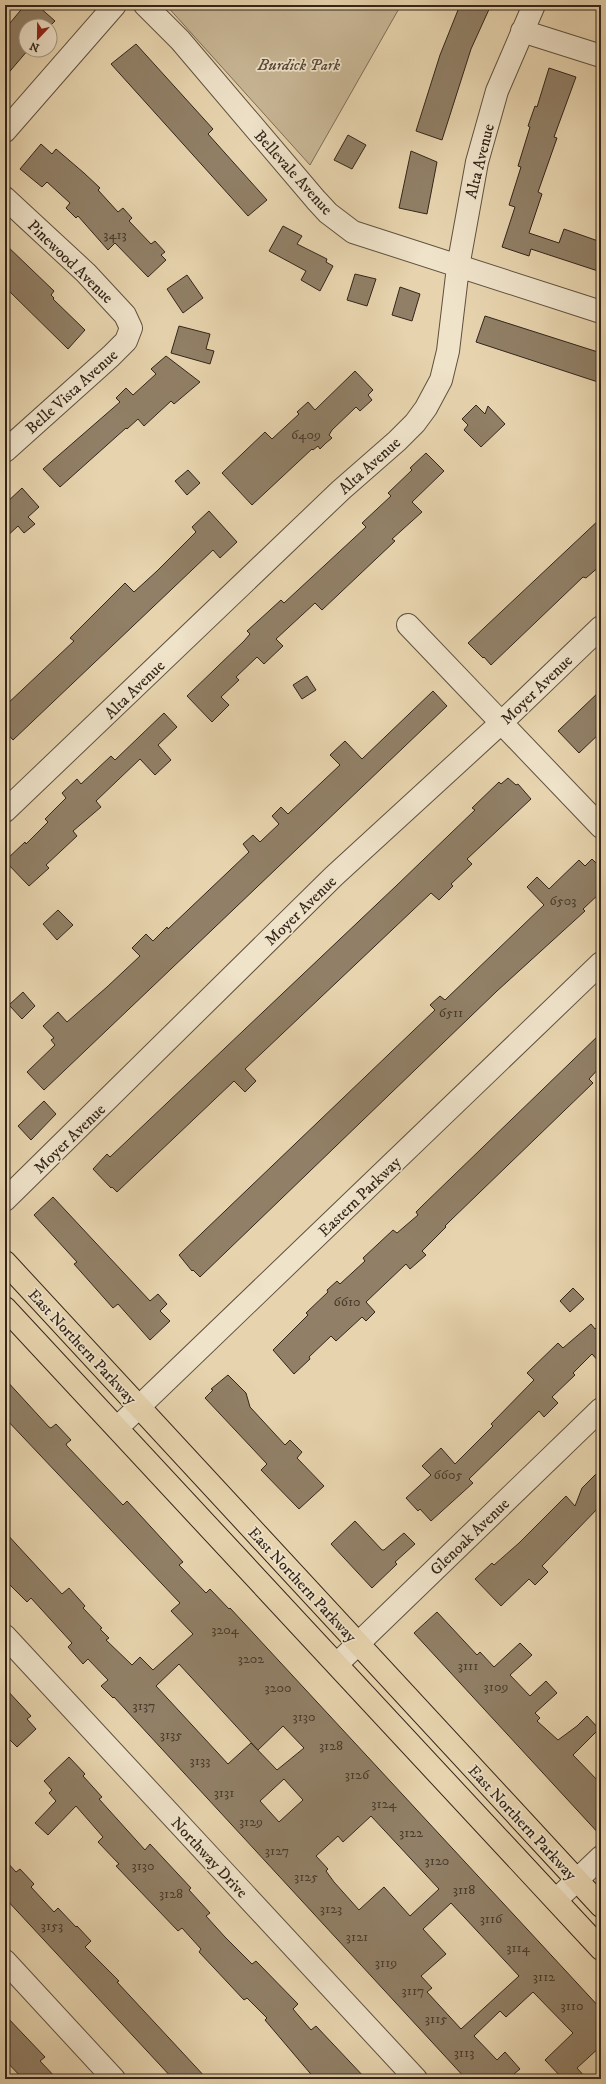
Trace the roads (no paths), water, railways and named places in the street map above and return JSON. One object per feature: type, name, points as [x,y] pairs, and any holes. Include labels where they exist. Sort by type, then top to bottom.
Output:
[{"type":"main road","name":"East Northern Parkway","points":[[5,1262],[601,1906]]},
{"type":"main road","name":"East Northern Parkway","points":[[5,1308],[601,1949]]},
{"type":"street","points":[[5,131],[115,5]]},
{"type":"street","name":"Bellevale Avenue","points":[[145,5],[180,40],[328,213],[353,232],[601,312]]},
{"type":"street","name":"Alta Avenue","points":[[5,811],[341,490],[397,441],[415,423],[435,392],[444,371],[448,351],[458,267],[477,162],[497,91],[534,5]]},
{"type":"street","points":[[522,30],[601,56]]},
{"type":"street","name":"Pinewood Avenue","points":[[5,198],[86,273],[125,315],[131,328]]},
{"type":"street","name":"Belle Vista Avenue","points":[[5,451],[111,356],[126,341],[131,328]]},
{"type":"street","points":[[408,625],[601,827]]},
{"type":"street","name":"Moyer Avenue","points":[[5,1200],[334,876],[502,722],[601,627]]},
{"type":"street","name":"Eastern Parkway","points":[[117,1428],[601,963]]},
{"type":"street","name":"Glenoak Avenue","points":[[336,1664],[601,1409]]},
{"type":"street","name":"Northway Drive","points":[[5,1636],[416,2079]]},
{"type":"street","points":[[556,1900],[601,1857]]},
{"type":"street","points":[[5,1961],[114,2079]]},
{"type":"park label","name":"Burdick Park","points":[[299,64]]}]
